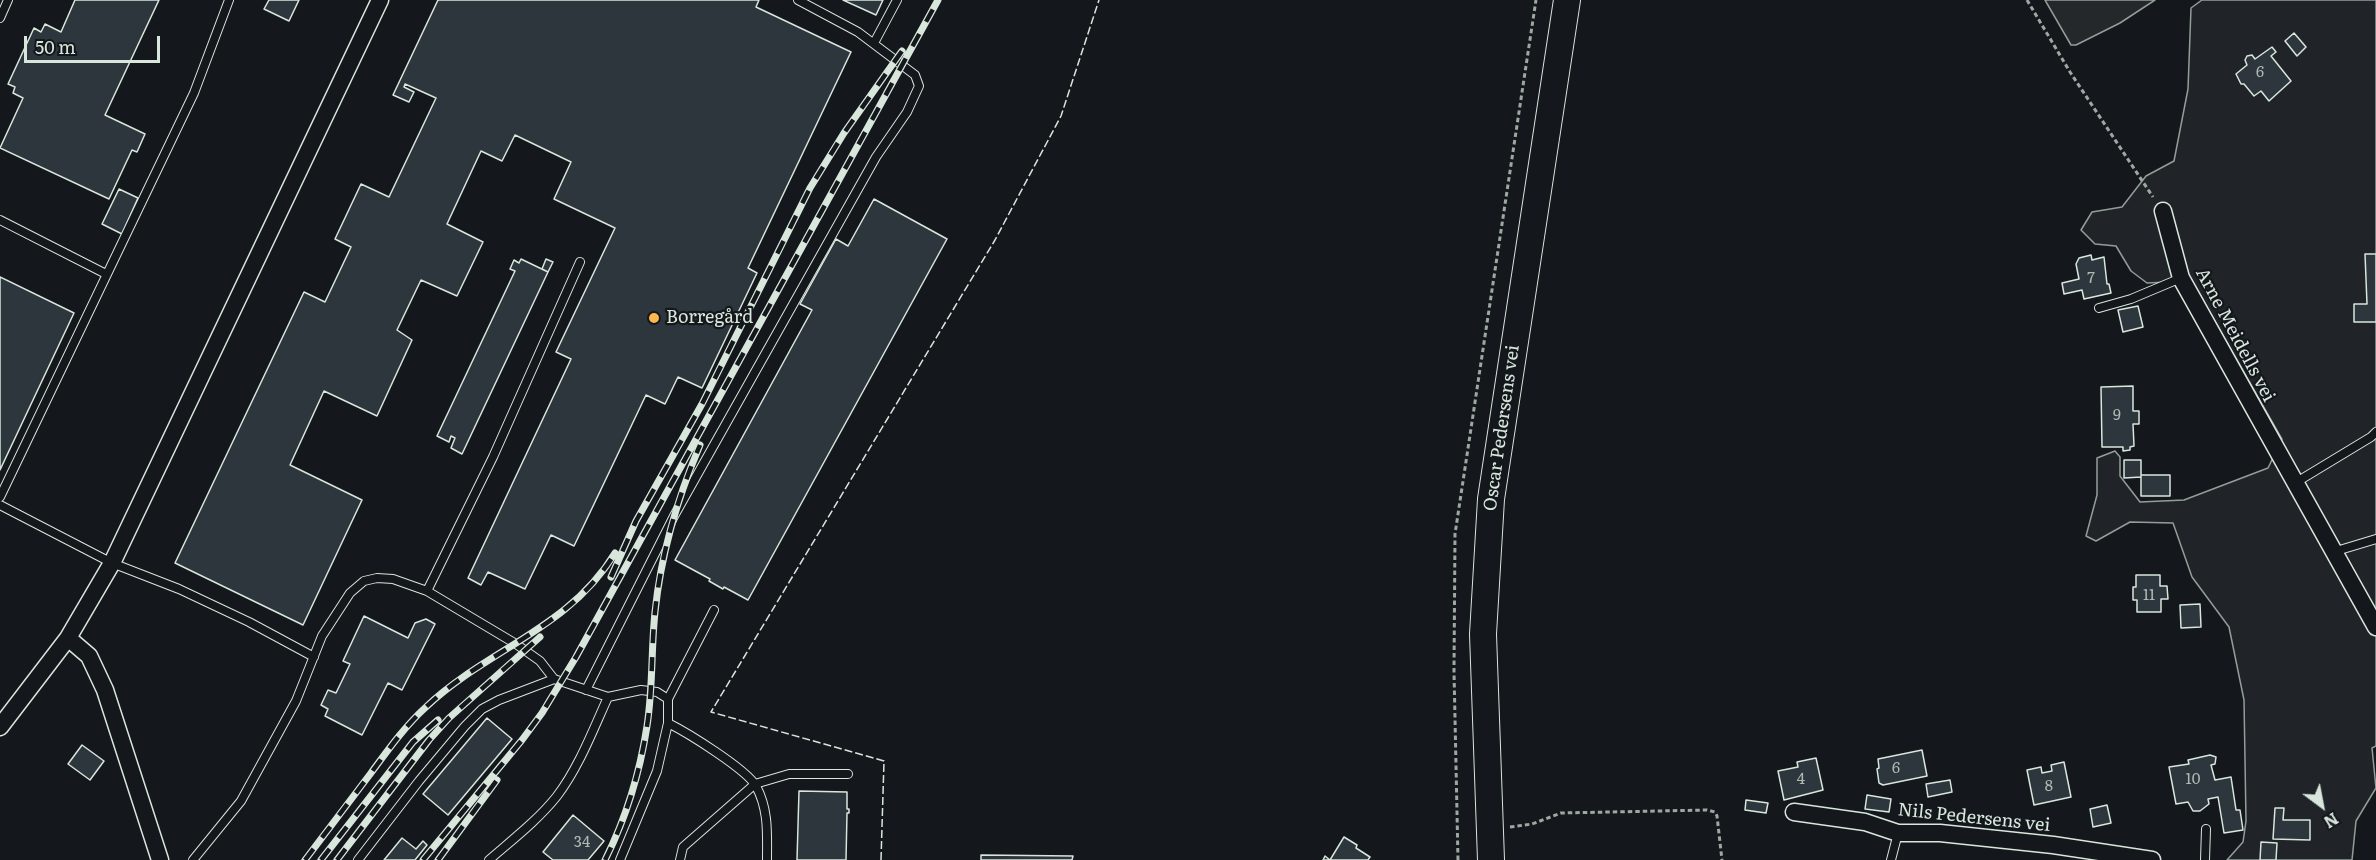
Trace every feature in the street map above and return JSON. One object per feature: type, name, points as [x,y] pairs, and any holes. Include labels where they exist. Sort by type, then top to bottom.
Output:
[{"type":"main road","name":"Oscar Pedersens vei","points":[[1491,860],[1484,633],[1491,499],[1567,0]]},
{"type":"street","points":[[0,727],[68,638],[112,563],[380,0]]},
{"type":"street","name":"Arne Meidells vei","points":[[2163,211],[2181,278],[2376,627]]},
{"type":"street","points":[[68,638],[89,656],[105,690],[160,860]]},
{"type":"street","name":"Nils Pedersens vei","points":[[1794,812],[1865,822],[1898,833],[1940,833],[2152,860]]},
{"type":"lane","points":[[0,18],[8,0]]},
{"type":"lane","points":[[0,496],[194,93],[229,0]]},
{"type":"lane","points":[[586,690],[674,516],[876,158],[915,97],[919,86],[915,75],[874,43],[838,20],[798,0]]},
{"type":"lane","points":[[874,43],[897,0]]},
{"type":"lane","points":[[0,220],[106,274]]},
{"type":"lane","points":[[427,591],[493,457],[580,262]]},
{"type":"lane","points":[[2098,308],[2131,299],[2181,278]]},
{"type":"lane","points":[[2295,483],[2376,432]]},
{"type":"lane","points":[[0,505],[112,563],[189,593],[314,657]]},
{"type":"lane","points":[[2333,552],[2376,539]]},
{"type":"lane","points":[[194,860],[241,801],[296,701],[322,636],[350,593],[364,581],[377,578],[393,579],[427,591],[516,644],[540,662],[554,679],[608,697],[641,690],[657,692],[668,699]]},
{"type":"lane","points":[[620,860],[657,771],[669,723],[668,699],[714,610]]},
{"type":"lane","points":[[358,860],[427,772],[482,709],[554,679]]},
{"type":"lane","points":[[489,860],[543,812],[557,795],[583,752],[608,697]]},
{"type":"lane","points":[[669,723],[712,750],[755,784],[768,823],[767,860]]},
{"type":"lane","points":[[680,860],[683,847],[755,784],[789,774],[848,774]]},
{"type":"lane","points":[[2205,860],[2206,829]]},
{"type":"lane","points":[[1891,860],[1898,833]]},
{"type":"path","points":[[2027,0],[2070,72],[2163,211]]},
{"type":"path","points":[[1491,827],[1518,827],[1561,813],[1707,810],[1715,812],[1717,816],[1722,860]]},
{"type":"shaded area","points":[[2045,0],[2155,0],[2120,23],[2076,45],[2071,45]]},
{"type":"shaded area","points":[[2202,0],[2376,0],[2376,746],[2372,748],[2376,788],[2356,821],[2352,860],[2227,860],[2243,842],[2246,821],[2244,700],[2229,627],[2192,577],[2173,523],[2130,522],[2096,541],[2086,536],[2097,495],[2097,458],[2115,451],[2120,457],[2120,476],[2140,502],[2184,500],[2268,468],[2282,439],[2192,281],[2147,283],[2131,271],[2116,246],[2095,244],[2081,230],[2092,212],[2122,207],[2146,176],[2174,161],[2188,89],[2191,8]]},
{"type":"building","points":[[75,0],[159,0],[105,115],[145,134],[137,152],[132,150],[109,199],[0,148],[23,98],[13,93],[15,87],[8,84],[34,28],[41,32],[45,24],[61,32]]},
{"type":"building","points":[[269,0],[299,0],[289,21],[264,9]]},
{"type":"building","name":"Borregård","points":[[438,0],[759,0],[756,7],[851,52],[748,268],[757,273],[702,388],[678,377],[665,404],[646,395],[574,546],[551,535],[525,589],[488,572],[481,585],[468,578],[571,359],[556,352],[615,228],[554,199],[571,162],[515,135],[502,161],[481,151],[447,224],[483,242],[457,296],[421,280],[397,330],[412,340],[377,416],[324,391],[290,465],[362,500],[303,625],[175,563],[304,292],[325,302],[351,247],[335,239],[361,184],[389,197],[436,98],[405,84],[404,87],[414,92],[409,102],[393,95]]},
{"type":"building","points":[[843,0],[883,0],[876,15]]},
{"type":"building","points":[[2294,33],[2306,47],[2297,56],[2285,41]]},
{"type":"building","points":[[2272,47],[2276,52],[2271,56],[2291,81],[2269,101],[2261,91],[2254,96],[2244,84],[2241,84],[2236,74],[2247,65],[2245,60],[2247,56],[2252,55],[2255,59]]},
{"type":"building","points":[[119,189],[138,198],[122,234],[102,224]]},
{"type":"building","points":[[874,199],[947,239],[748,600],[724,587],[723,589],[709,581],[710,579],[675,560],[812,310],[800,304],[836,239],[848,246]]},
{"type":"building","points":[[2365,254],[2376,254],[2376,322],[2354,322],[2354,304],[2367,304]]},
{"type":"building","points":[[2091,255],[2092,260],[2104,257],[2107,284],[2109,284],[2111,293],[2084,299],[2082,290],[2064,294],[2062,283],[2079,279],[2076,264],[2079,258]]},
{"type":"building","points":[[521,259],[548,272],[462,454],[451,448],[455,438],[451,436],[449,442],[437,436],[515,271],[510,269],[514,260],[519,263]]},
{"type":"building","points":[[546,259],[553,262],[548,272],[542,269]]},
{"type":"building","points":[[0,277],[74,313],[0,470]]},
{"type":"building","points":[[2138,306],[2143,327],[2123,332],[2118,310]]},
{"type":"building","points":[[2133,386],[2133,411],[2139,411],[2139,424],[2133,424],[2134,446],[2130,447],[2130,450],[2123,451],[2123,447],[2102,447],[2101,387]]},
{"type":"building","points":[[2124,460],[2141,460],[2141,477],[2124,478]]},
{"type":"building","points":[[2141,475],[2170,475],[2170,496],[2141,496]]},
{"type":"building","points":[[2136,575],[2160,575],[2160,586],[2167,586],[2168,599],[2161,599],[2161,612],[2137,612],[2137,600],[2133,600]]},
{"type":"building","points":[[2200,604],[2201,627],[2181,628],[2180,605]]},
{"type":"building","points":[[364,616],[408,638],[415,623],[426,619],[435,624],[402,690],[388,683],[362,735],[325,716],[328,709],[321,705],[328,690],[336,693],[350,664],[343,661]]},
{"type":"building","points":[[487,718],[512,739],[448,815],[423,794]]},
{"type":"building","points":[[82,745],[104,761],[90,780],[68,764]]},
{"type":"building","points":[[1922,750],[1927,776],[1883,785],[1879,783],[1878,759]]},
{"type":"building","points":[[2210,755],[2216,757],[2215,764],[2211,765],[2215,780],[2231,777],[2236,810],[2240,810],[2243,830],[2224,833],[2218,797],[2208,799],[2209,804],[2200,811],[2193,811],[2188,802],[2176,804],[2169,767],[2189,764],[2188,760]]},
{"type":"building","points":[[1816,758],[1823,790],[1784,800],[1778,771],[1798,767],[1797,762]]},
{"type":"building","points":[[2064,762],[2071,797],[2034,805],[2027,770],[2041,767],[2042,773],[2052,771],[2051,765]]},
{"type":"building","points":[[1950,780],[1952,792],[1928,797],[1926,784]]},
{"type":"building","points":[[799,791],[847,792],[849,813],[847,813],[846,860],[797,860]]},
{"type":"building","points":[[1867,795],[1891,799],[1889,812],[1865,809]]},
{"type":"building","points":[[1746,800],[1768,803],[1766,813],[1745,810]]},
{"type":"building","points":[[2107,805],[2111,823],[2093,827],[2090,809]]},
{"type":"building","points":[[2275,808],[2284,808],[2283,820],[2310,820],[2310,840],[2273,839]]},
{"type":"building","points":[[573,815],[604,841],[588,860],[553,860],[543,852]]},
{"type":"building","points":[[1344,837],[1370,857],[1368,860],[1330,860]]},
{"type":"building","points":[[402,838],[416,849],[423,841],[427,845],[415,860],[384,860]]},
{"type":"building","points":[[2261,842],[2277,843],[2276,860],[2260,860]]},
{"type":"building","points":[[981,855],[1073,856],[1072,860],[981,860]]},
{"type":"railway","points":[[423,860],[522,740],[542,713],[576,657],[938,0]]},
{"type":"railway","points":[[611,577],[636,521],[702,404],[810,188],[844,133],[902,51]]},
{"type":"railway","points":[[605,860],[626,811],[644,743],[649,712],[654,626],[661,569],[677,506],[700,445]]},
{"type":"railway","points":[[305,860],[390,747],[418,714],[475,669],[526,637],[575,601],[596,579],[615,553]]},
{"type":"railway","points":[[337,860],[429,740],[449,718],[540,637]]},
{"type":"railway","points":[[321,860],[413,742],[438,720]]},
{"type":"railway","points":[[438,860],[497,780]]},
{"type":"fence","points":[[881,860],[884,761],[711,712],[995,240],[1061,116],[1099,0]]},
{"type":"place","name":"Borregård","points":[[654,318]]}]
